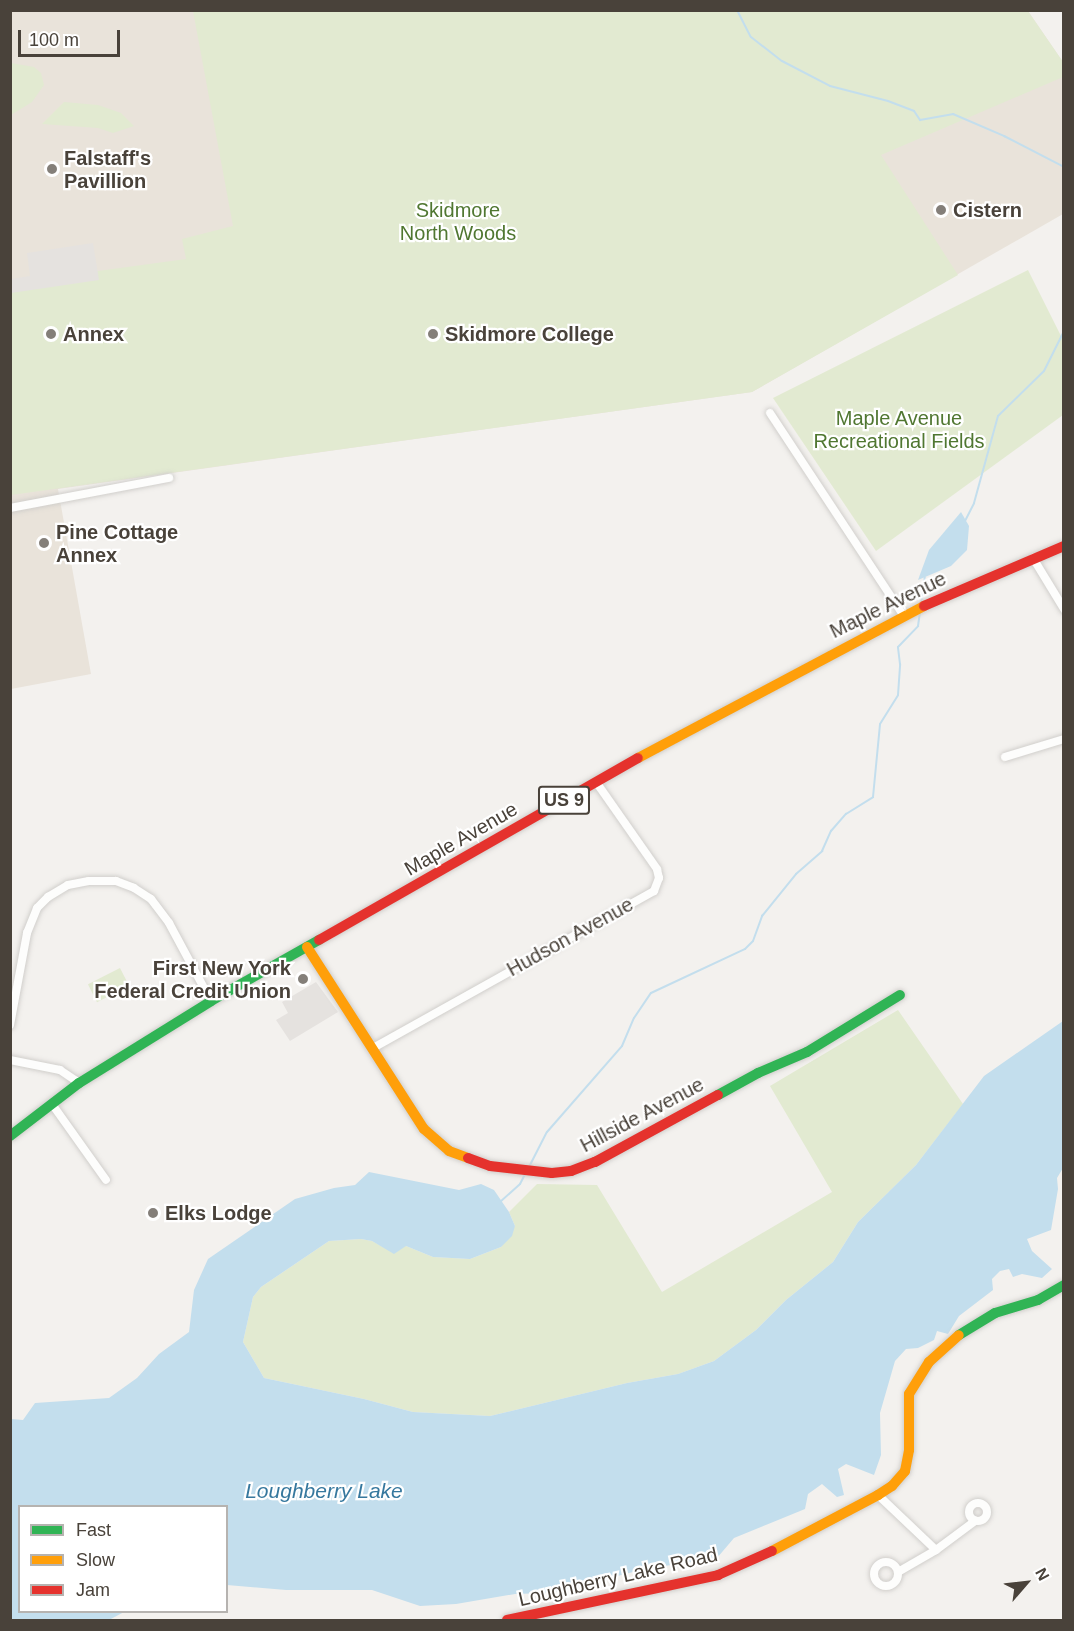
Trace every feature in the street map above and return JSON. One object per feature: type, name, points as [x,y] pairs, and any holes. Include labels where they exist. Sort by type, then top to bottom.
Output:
[{"type":"street","points":[[770,413],[903,615]]},
{"type":"street","points":[[10,508],[169,478]]},
{"type":"street","name":"Maple Avenue","points":[[79,1083],[212,1001],[596,782],[903,615],[1064,546]]},
{"type":"street","points":[[1033,558],[1064,609]]},
{"type":"street","points":[[1005,757],[1064,739]]},
{"type":"street","name":"Hudson Avenue","points":[[373,1048],[654,891],[659,878],[657,869],[596,782]]},
{"type":"street","points":[[10,1025],[27,933],[33,916],[48,897],[68,885],[89,881],[116,881],[134,888],[151,899],[169,922],[212,1001]]},
{"type":"street","name":"Hillside Avenue","points":[[307,947],[424,1129],[433,1138],[466,1159],[490,1167],[571,1171],[595,1162],[758,1073],[807,1052],[900,995]]},
{"type":"street","points":[[10,1060],[60,1070],[79,1083]]},
{"type":"street","name":"US 9","points":[[10,1136],[79,1083]]},
{"type":"street","points":[[52,1104],[106,1180]]},
{"type":"street","name":"Loughberry Lake Road","points":[[507,1620],[633,1596],[718,1575],[771,1552],[878,1495],[892,1486],[905,1471],[909,1450],[909,1394],[929,1362],[957,1336],[995,1313],[1038,1300],[1064,1285]]},
{"type":"street","points":[[878,1495],[936,1550]]},
{"type":"street","points":[[898,1572],[936,1550],[975,1521]]},
{"type":"shaded area","name":"Skidmore North Woods","points":[[11,11],[1028,11],[1063,62],[1063,214],[752,392],[58,489],[91,674],[11,689]]},
{"type":"shaded area","points":[[93,243],[99,280],[11,293],[11,279],[30,276],[27,253]]},
{"type":"shaded area","points":[[316,982],[338,1012],[290,1041],[276,1020],[288,1013],[282,1002]]},
{"type":"green space","name":"Skidmore North Woods","points":[[193,11],[1028,11],[1063,62],[1063,77],[881,155],[958,275],[752,392],[11,495],[10,283],[186,259],[182,239],[233,226]]},
{"type":"green space","points":[[11,63],[34,67],[41,73],[44,85],[32,102],[11,115]]},
{"type":"green space","points":[[64,102],[98,105],[121,113],[134,126],[113,133],[98,128],[42,124]]},
{"type":"green space","name":"Maple Avenue Recreational Fields","points":[[1028,270],[1063,340],[1063,415],[876,551],[773,398]]},
{"type":"green space","points":[[120,968],[129,986],[97,1002],[88,984]]},
{"type":"green space","points":[[898,1010],[963,1104],[916,1165],[858,1222],[833,1262],[786,1300],[756,1330],[714,1361],[678,1374],[627,1383],[490,1416],[413,1412],[264,1378],[243,1342],[253,1297],[261,1287],[329,1241],[361,1239],[372,1241],[385,1248],[406,1246],[433,1257],[470,1259],[501,1247],[515,1226],[509,1212],[537,1184],[597,1185],[662,1292],[832,1192],[770,1086]]},
{"type":"water","points":[[961,512],[969,526],[967,550],[951,566],[918,580],[929,550]]},
{"type":"water","name":"Loughberry Lake","points":[[1063,1021],[1063,1168],[1057,1178],[1058,1189],[1051,1230],[1027,1239],[1032,1251],[1052,1269],[1042,1278],[1022,1274],[1013,1277],[1009,1269],[1000,1271],[992,1279],[993,1290],[959,1316],[948,1334],[937,1331],[934,1340],[918,1348],[906,1349],[895,1361],[880,1413],[881,1455],[874,1475],[846,1464],[838,1469],[844,1495],[837,1497],[822,1484],[808,1494],[805,1509],[734,1538],[717,1558],[645,1569],[550,1593],[515,1594],[456,1604],[420,1606],[372,1590],[286,1590],[228,1585],[228,1505],[18,1505],[18,1613],[122,1613],[109,1620],[11,1620],[11,1419],[23,1420],[35,1403],[109,1398],[137,1378],[159,1354],[189,1332],[194,1290],[208,1259],[295,1199],[334,1188],[355,1185],[369,1172],[459,1190],[481,1184],[494,1190],[509,1212],[515,1226],[512,1236],[501,1247],[470,1259],[433,1257],[406,1246],[394,1254],[372,1241],[361,1239],[329,1241],[261,1287],[253,1297],[243,1342],[264,1378],[413,1412],[490,1416],[627,1383],[678,1374],[714,1361],[756,1330],[786,1300],[833,1262],[858,1222],[916,1165],[984,1076]]},
{"type":"waterway","points":[[737,10],[751,37],[782,61],[830,86],[888,101],[914,111],[920,120],[953,114],[1004,136],[1064,167]]},
{"type":"waterway","points":[[965,521],[974,503],[998,416],[1044,371],[1064,331]]},
{"type":"waterway","points":[[921,604],[925,577]]},
{"type":"waterway","points":[[529,1167],[547,1132],[622,1046],[634,1018],[651,993],[745,949],[753,941],[762,916],[796,874],[822,851],[831,831],[846,814],[873,797],[880,724],[898,695],[900,664],[898,647],[918,626],[920,612]]},
{"type":"waterway","points":[[500,1202],[520,1184],[525,1174]]},
{"type":"traffic: fast","points":[[10,1136],[79,1083],[211,1001],[319,940]]},
{"type":"traffic: fast","points":[[718,1095],[758,1073],[807,1052],[900,995]]},
{"type":"traffic: fast","points":[[959,1335],[995,1313],[1038,1300],[1064,1285]]},
{"type":"traffic: slow","points":[[638,758],[924,606]]},
{"type":"traffic: slow","points":[[307,947],[424,1129],[449,1151],[468,1158]]},
{"type":"traffic: slow","points":[[772,1551],[878,1495],[892,1486],[905,1471],[909,1450],[909,1394],[929,1362],[959,1335]]},
{"type":"traffic: jam","points":[[924,606],[1064,546]]},
{"type":"traffic: jam","points":[[319,940],[638,758]]},
{"type":"traffic: jam","points":[[468,1158],[490,1166],[552,1173],[571,1171],[595,1162],[718,1095]]},
{"type":"traffic: jam","points":[[507,1620],[718,1575],[772,1551]]},
{"type":"place","name":"Falstaff's Pavillion","points":[[52,169]]},
{"type":"place","name":"Cistern","points":[[941,210]]},
{"type":"place","name":"Annex","points":[[51,334]]},
{"type":"place","name":"Skidmore College","points":[[433,334]]},
{"type":"place","name":"Pine Cottage Annex","points":[[44,543]]},
{"type":"place","name":"First New York Federal Credit Union","points":[[303,979]]},
{"type":"place","name":"Elks Lodge","points":[[153,1213]]}]
